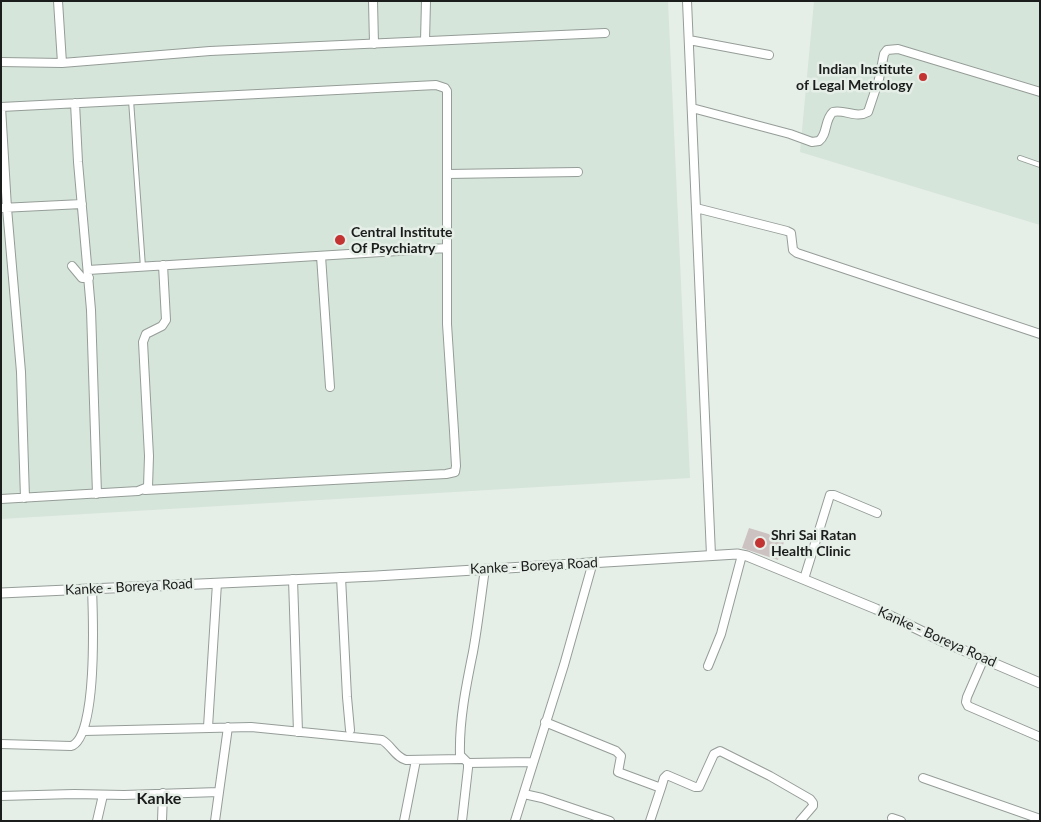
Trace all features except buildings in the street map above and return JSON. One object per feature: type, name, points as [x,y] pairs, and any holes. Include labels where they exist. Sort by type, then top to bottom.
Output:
[{"type":"street","points":[[58,1],[62,63]]},
{"type":"street","points":[[373,1],[374,44]]},
{"type":"street","points":[[425,41],[426,1]]},
{"type":"street","points":[[687,1],[711,555]]},
{"type":"street","points":[[1,62],[62,63],[210,51],[604,33]]},
{"type":"street","points":[[689,40],[769,55]]},
{"type":"street","points":[[692,108],[790,134],[812,142],[819,142],[823,137],[828,118],[833,112],[859,115],[868,112],[884,54],[892,49],[898,49],[1040,92]]},
{"type":"street","points":[[1,499],[25,498],[98,494],[145,490],[446,474],[455,472],[447,324],[447,91],[441,86],[324,90],[1,107],[4,208],[21,372],[25,498]]},
{"type":"street","points":[[76,103],[82,204],[89,274],[98,494]]},
{"type":"street","points":[[447,174],[578,172]]},
{"type":"street","points":[[4,208],[82,204]]},
{"type":"street","points":[[696,208],[787,231],[791,233],[793,250],[797,254],[897,285],[1040,334]]},
{"type":"street","points":[[72,266],[82,278],[89,274],[143,267],[447,248]]},
{"type":"street","points":[[321,256],[330,387]]},
{"type":"street","points":[[145,490],[149,483],[143,342],[146,334],[162,326],[166,320],[164,266]]},
{"type":"street","points":[[804,579],[830,495],[877,513]]},
{"type":"street","name":"Kanke - Boreya Road","points":[[1,593],[341,577],[711,555],[742,555],[876,609],[944,642],[1040,683]]},
{"type":"street","points":[[708,666],[721,634],[742,555]]},
{"type":"street","points":[[515,821],[564,665],[593,562]]},
{"type":"street","points":[[462,821],[468,768],[460,752],[466,687],[485,569]]},
{"type":"street","points":[[341,577],[350,730]]},
{"type":"street","points":[[294,579],[298,732]]},
{"type":"street","points":[[208,727],[217,583]]},
{"type":"street","points":[[1,744],[71,746],[77,743],[84,731],[87,719],[94,649],[92,588]]},
{"type":"street","points":[[984,658],[967,696],[966,702],[968,706],[1040,737]]},
{"type":"street","points":[[545,722],[616,751],[621,756],[618,772],[661,788]]},
{"type":"street","points":[[215,821],[228,727]]},
{"type":"street","points":[[84,731],[251,727],[382,740],[399,757],[406,760],[533,762]]},
{"type":"street","points":[[650,821],[664,778],[668,775],[699,787],[714,754],[720,751],[810,799],[813,806],[800,821]]},
{"type":"street","points":[[404,821],[416,760]]},
{"type":"street","points":[[923,778],[1040,819]]},
{"type":"street","points":[[1,796],[219,792]]},
{"type":"street","points":[[162,821],[163,793]]},
{"type":"street","points":[[524,794],[542,798],[610,821]]},
{"type":"street","points":[[97,821],[103,795]]},
{"type":"street","points":[[892,818],[901,821]]},
{"type":"lane","points":[[131,100],[143,267]]},
{"type":"lane","points":[[1020,158],[1040,165]]},
{"type":"shaded area","name":"Central Institute Of Psychiatry","points":[[1,1],[668,1],[690,478],[1,519]]},
{"type":"shaded area","name":"Indian Institute of Legal Metrology","points":[[814,1],[1040,1],[1040,225],[800,152]]},
{"type":"place","name":"Indian Institute of Legal Metrology","points":[[923,77]]},
{"type":"place","name":"Central Institute Of Psychiatry","points":[[340,240]]},
{"type":"place","name":"Shri Sai Ratan Health Clinic","points":[[760,543]]},
{"type":"district","name":"Kanke","points":[[159,799]]}]
